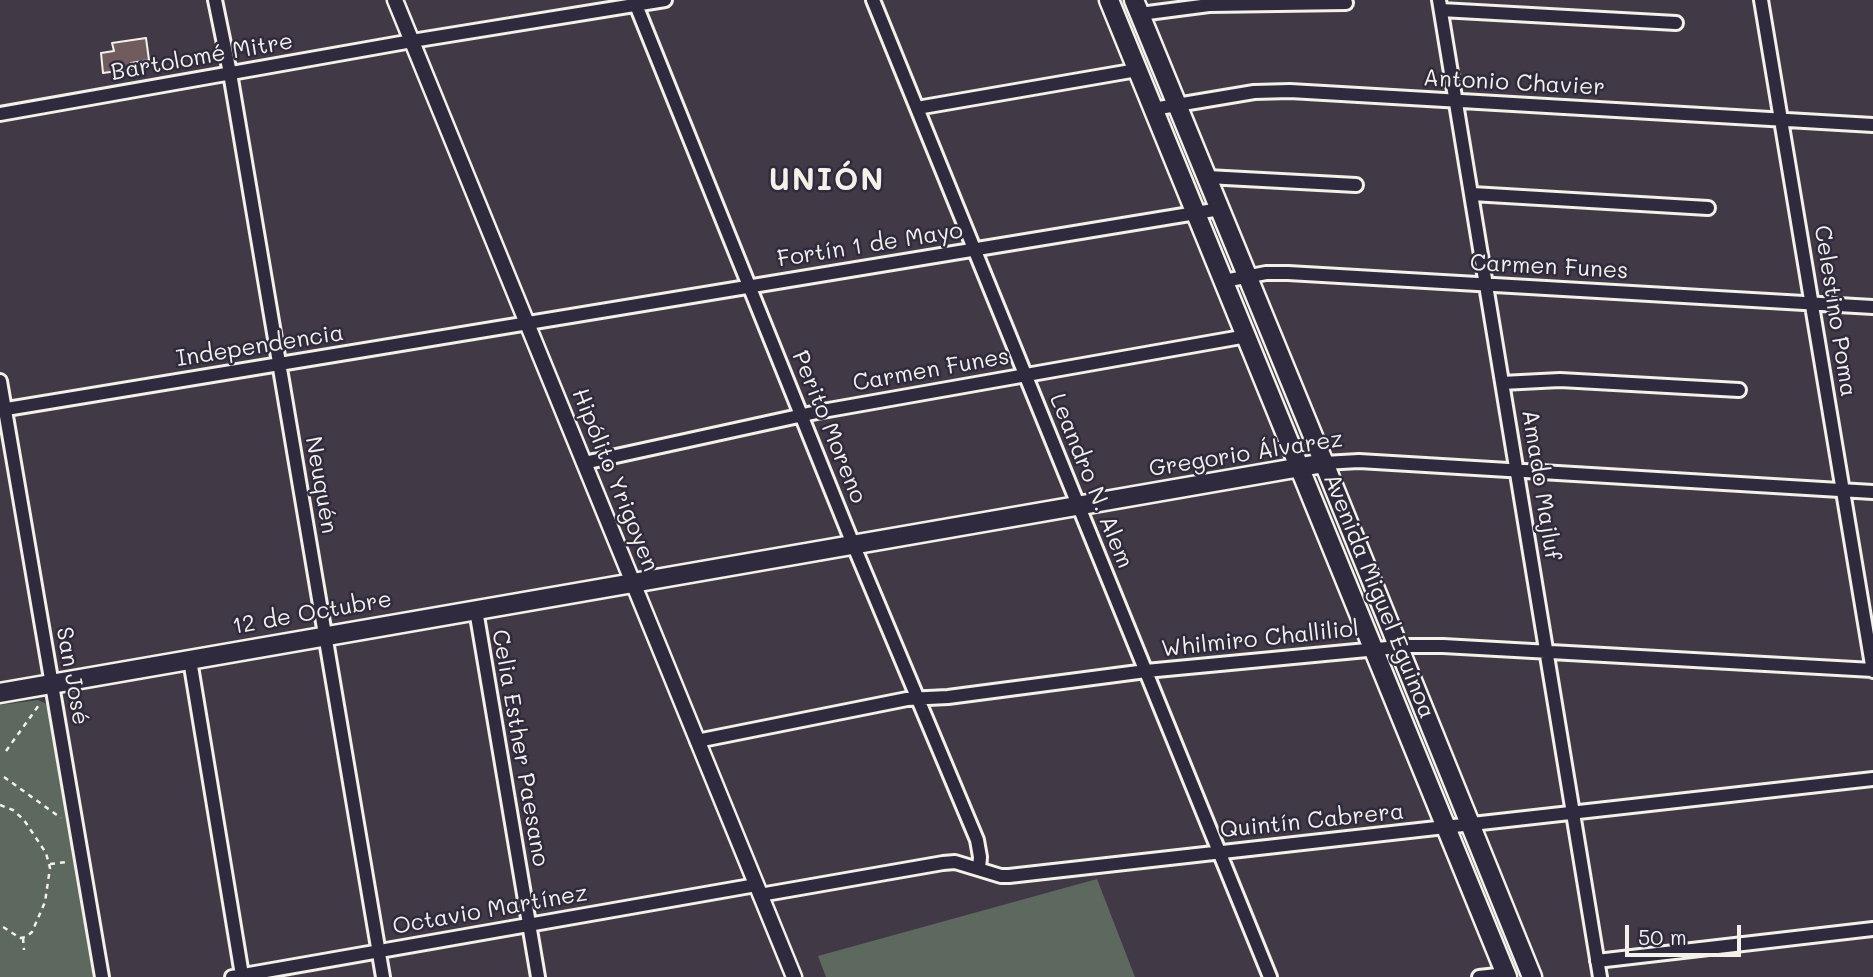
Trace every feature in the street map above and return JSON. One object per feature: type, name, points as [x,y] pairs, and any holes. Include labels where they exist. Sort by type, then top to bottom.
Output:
[{"type":"main road","name":"Avenida Miguel Eguinoa","points":[[1108,0],[1507,976]]},
{"type":"main road","name":"Avenida Miguel Eguinoa","points":[[1137,7],[1532,977]]},
{"type":"main road","name":"Gregorio Álvarez","points":[[632,582],[1324,463]]},
{"type":"main road","name":"12 de Octubre","points":[[0,693],[632,582]]},
{"type":"street","name":"Neuquén","points":[[215,0],[230,73],[383,977]]},
{"type":"street","name":"Hipólito Yrigoyen","points":[[395,0],[794,977]]},
{"type":"street","name":"Bartolomé Mitre","points":[[0,114],[635,2],[666,0]]},
{"type":"street","name":"Leandro N. Alem","points":[[873,0],[1270,977]]},
{"type":"street","name":"Celestino Poma","points":[[1761,0],[1873,671]]},
{"type":"street","name":"Perito Moreno","points":[[635,2],[853,544],[977,840],[980,851],[979,869]]},
{"type":"street","points":[[1137,7],[1346,3]]},
{"type":"street","points":[[1440,5],[1676,23]]},
{"type":"street","name":"Amado Majluf","points":[[1440,5],[1600,977]]},
{"type":"street","points":[[917,108],[1137,70]]},
{"type":"street","name":"Antonio Chavier","points":[[1153,109],[1266,91],[1873,125]]},
{"type":"street","points":[[1207,177],[1356,185]]},
{"type":"street","points":[[1472,194],[1708,208]]},
{"type":"street","name":"Fortín 1 de Mayo","points":[[527,323],[1220,209]]},
{"type":"street","name":"Carmen Funes","points":[[1224,281],[1288,273],[1873,307]]},
{"type":"street","name":"Independencia","points":[[2,409],[527,323]]},
{"type":"street","name":"Carmen Funes","points":[[584,463],[801,415],[1247,336]]},
{"type":"street","points":[[1502,383],[1560,380],[1739,390]]},
{"type":"street","name":"San José","points":[[0,382],[2,409],[102,977]]},
{"type":"street","name":"Gregorio Álvarez","points":[[1324,463],[1359,461],[1873,492]]},
{"type":"street","name":"Celia Esther Paesano","points":[[476,610],[538,977]]},
{"type":"street","name":"Whilmiro Challiliol","points":[[697,741],[893,701],[948,697],[1146,671],[1399,647],[1443,646],[1873,671]]},
{"type":"street","points":[[190,660],[237,976]]},
{"type":"street","name":"Quintín Cabrera","points":[[758,890],[954,862],[1009,876],[1873,779]]},
{"type":"street","name":"Octavio Martínez","points":[[237,976],[529,925],[758,890]]},
{"type":"street","points":[[1597,961],[1873,929]]},
{"type":"street","points":[[1479,977],[1507,976]]},
{"type":"path","points":[[6,751],[38,704],[42,710]]},
{"type":"path","points":[[4,777],[61,818]]},
{"type":"path","points":[[58,804],[63,829]]},
{"type":"path","points":[[0,805],[13,810],[24,820],[46,853],[50,864],[43,909],[32,932],[23,938]]},
{"type":"path","points":[[50,864],[68,861]]},
{"type":"path","points":[[0,925],[13,935],[23,938]]},
{"type":"path","points":[[23,938],[24,950]]},
{"type":"shaded area","points":[[38,700],[45,703],[49,709],[93,977],[0,977],[0,705]]},
{"type":"shaded area","points":[[1097,879],[1135,977],[826,977],[818,956]]},
{"type":"building","points":[[146,38],[149,60],[131,63],[132,69],[103,73],[101,53],[114,51],[112,43]]},
{"type":"district","name":"UNIÓN","points":[[827,181]]}]
